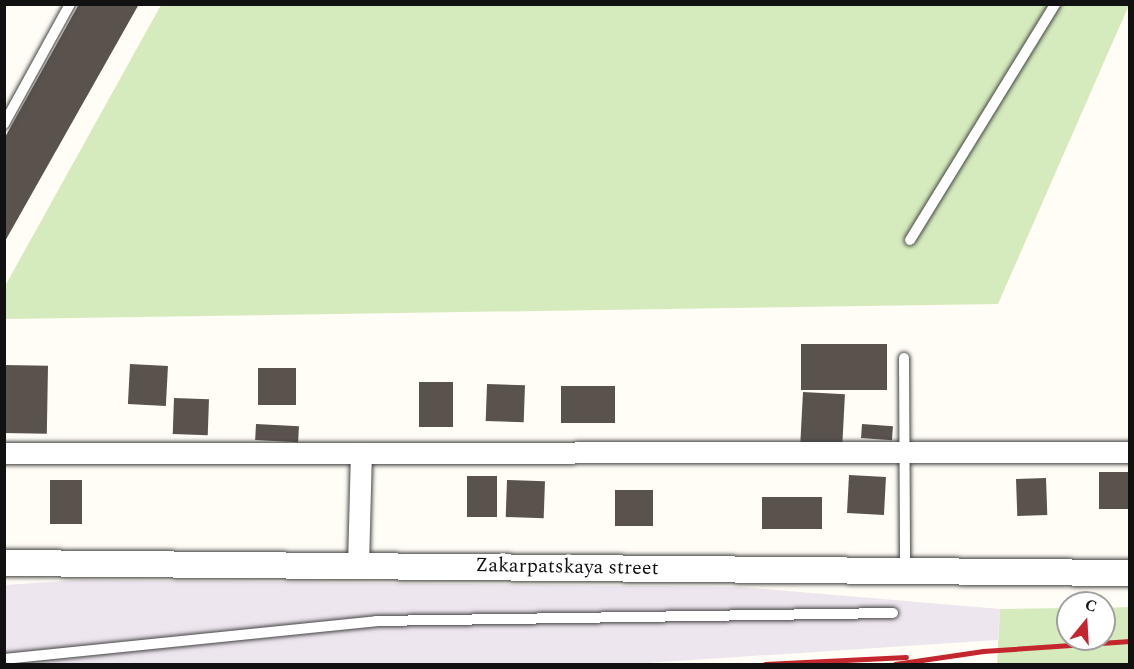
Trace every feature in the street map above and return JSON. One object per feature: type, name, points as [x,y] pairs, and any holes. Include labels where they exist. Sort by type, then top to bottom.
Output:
[{"type":"street","points":[[4,453],[1130,452]]},
{"type":"street","points":[[358,565],[361,453]]},
{"type":"street","name":"Zakarpatskaya street","points":[[4,563],[1130,573]]},
{"type":"lane","points":[[4,124],[70,4]]},
{"type":"lane","points":[[910,240],[1054,4]]},
{"type":"lane","points":[[904,358],[905,570]]},
{"type":"lane","points":[[4,659],[376,621],[893,613]]},
{"type":"shaded area","points":[[81,580],[740,587],[1000,609],[998,640],[632,664],[5,664],[5,585]]},
{"type":"green space","points":[[161,5],[1129,5],[998,304],[5,319],[5,286]]},
{"type":"green space","points":[[1129,607],[1129,664],[997,664],[1000,609],[1056,608],[1056,651],[1116,651],[1116,608]]},
{"type":"building","points":[[79,4],[139,4],[4,243],[4,139]]},
{"type":"building","points":[[801,344],[887,344],[887,390],[801,390]]},
{"type":"building","points":[[130,364],[168,366],[166,406],[128,404]]},
{"type":"building","points":[[4,365],[48,366],[47,434],[4,433]]},
{"type":"building","points":[[258,368],[296,368],[296,405],[258,405]]},
{"type":"building","points":[[419,382],[453,382],[453,427],[419,427]]},
{"type":"building","points":[[487,384],[525,385],[524,422],[486,421]]},
{"type":"building","points":[[561,386],[615,386],[615,423],[561,423]]},
{"type":"building","points":[[803,392],[845,394],[842,444],[800,442]]},
{"type":"building","points":[[174,398],[209,399],[208,435],[173,434]]},
{"type":"building","points":[[256,424],[299,426],[298,442],[255,440]]},
{"type":"building","points":[[862,424],[893,426],[892,440],[861,438]]},
{"type":"building","points":[[1099,472],[1129,472],[1129,509],[1099,509]]},
{"type":"building","points":[[849,475],[886,477],[884,515],[847,513]]},
{"type":"building","points":[[467,476],[497,476],[497,517],[467,517]]},
{"type":"building","points":[[1046,478],[1047,515],[1017,516],[1016,479]]},
{"type":"building","points":[[50,480],[82,480],[82,524],[50,524]]},
{"type":"building","points":[[507,480],[545,481],[544,518],[506,517]]},
{"type":"building","points":[[615,490],[653,490],[653,526],[615,526]]},
{"type":"building","points":[[762,497],[822,497],[822,529],[762,529]]},
{"type":"railway","points":[[895,664],[983,651],[1130,641]]},
{"type":"railway","points":[[765,664],[906,657]]}]
